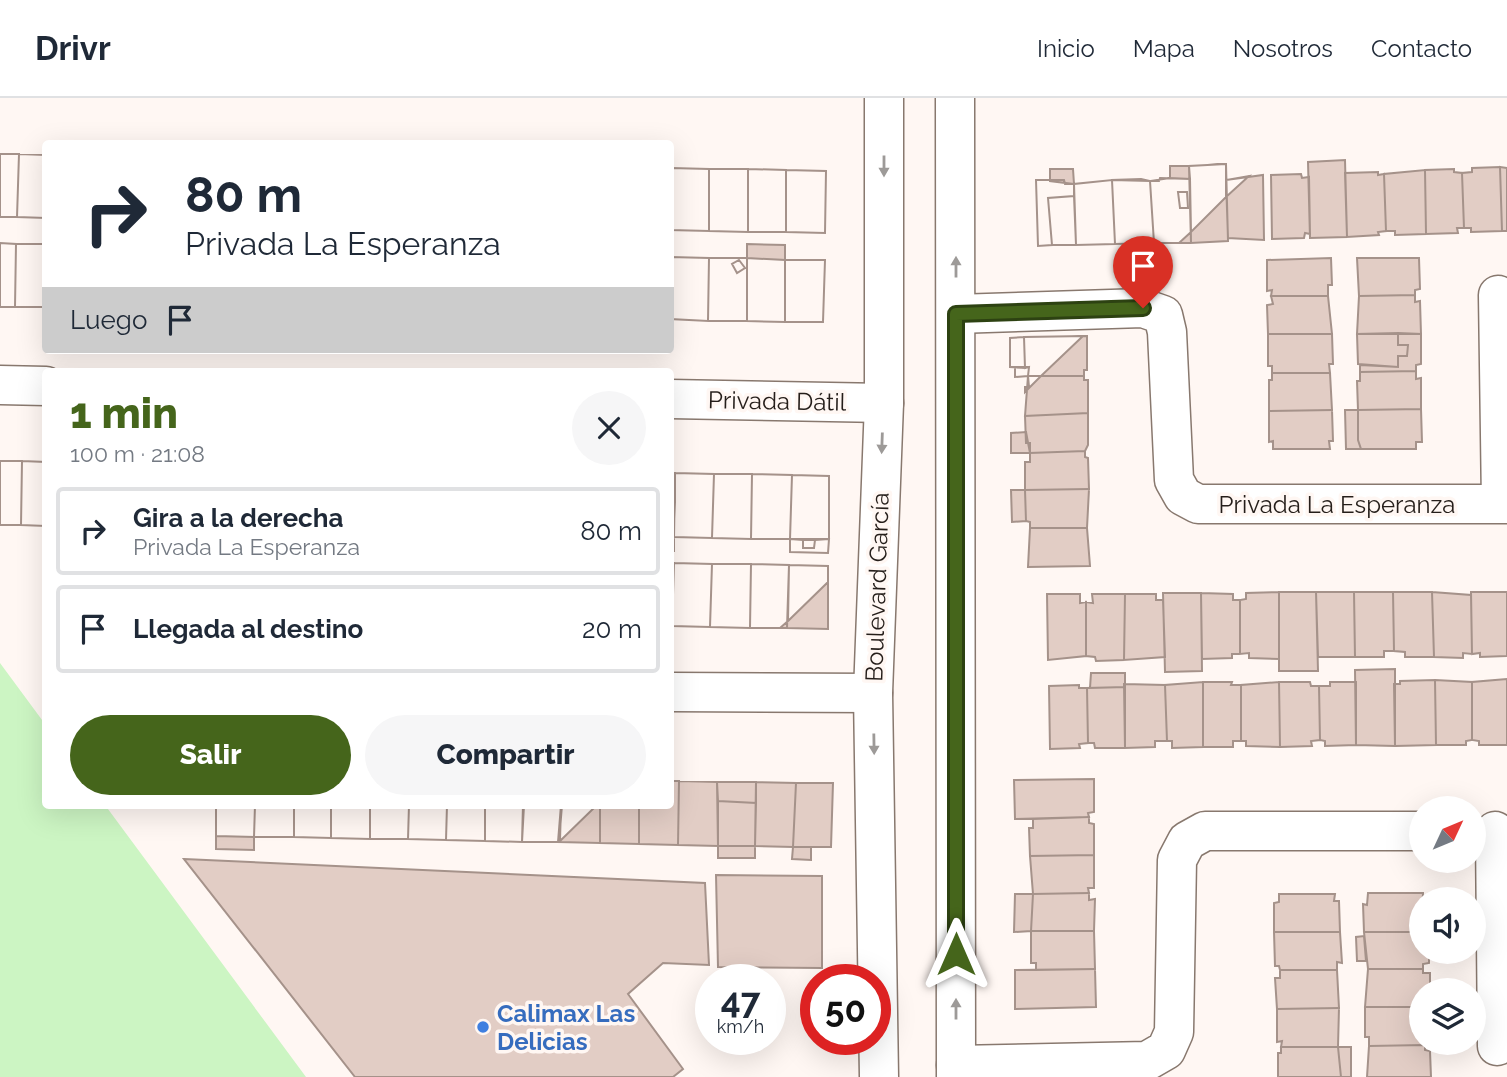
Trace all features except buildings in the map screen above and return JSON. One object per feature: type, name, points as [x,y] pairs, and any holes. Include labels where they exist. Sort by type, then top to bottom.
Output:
[{"type":"street","name":"Boulevard García","points":[[879,1077],[873,693],[884,403],[884,98]]},
{"type":"street","points":[[955,98],[956,1071],[1147,1061],[1167,1050],[1174,1032],[1177,860],[1187,841],[1205,831],[1409,831]]},
{"type":"street","points":[[1498,295],[1504,504]]},
{"type":"street","name":"Privada La Esperanza","points":[[956,314],[1143,308],[1163,315],[1167,332],[1174,480],[1183,496],[1198,504],[1504,504]]},
{"type":"street","points":[[0,385],[42,386]]},
{"type":"street","name":"Privada Dátil","points":[[674,399],[884,403]]},
{"type":"street","points":[[674,692],[873,693]]},
{"type":"street","points":[[1492,831],[1497,1046]]},
{"type":"green space","points":[[0,663],[42,720],[42,809],[108,809],[306,1077],[0,1077]]},
{"type":"place","name":"Calimax Las Delicias","points":[[483,1027]]},
{"type":"route","points":[[956,954],[956,314],[1143,308]]}]
